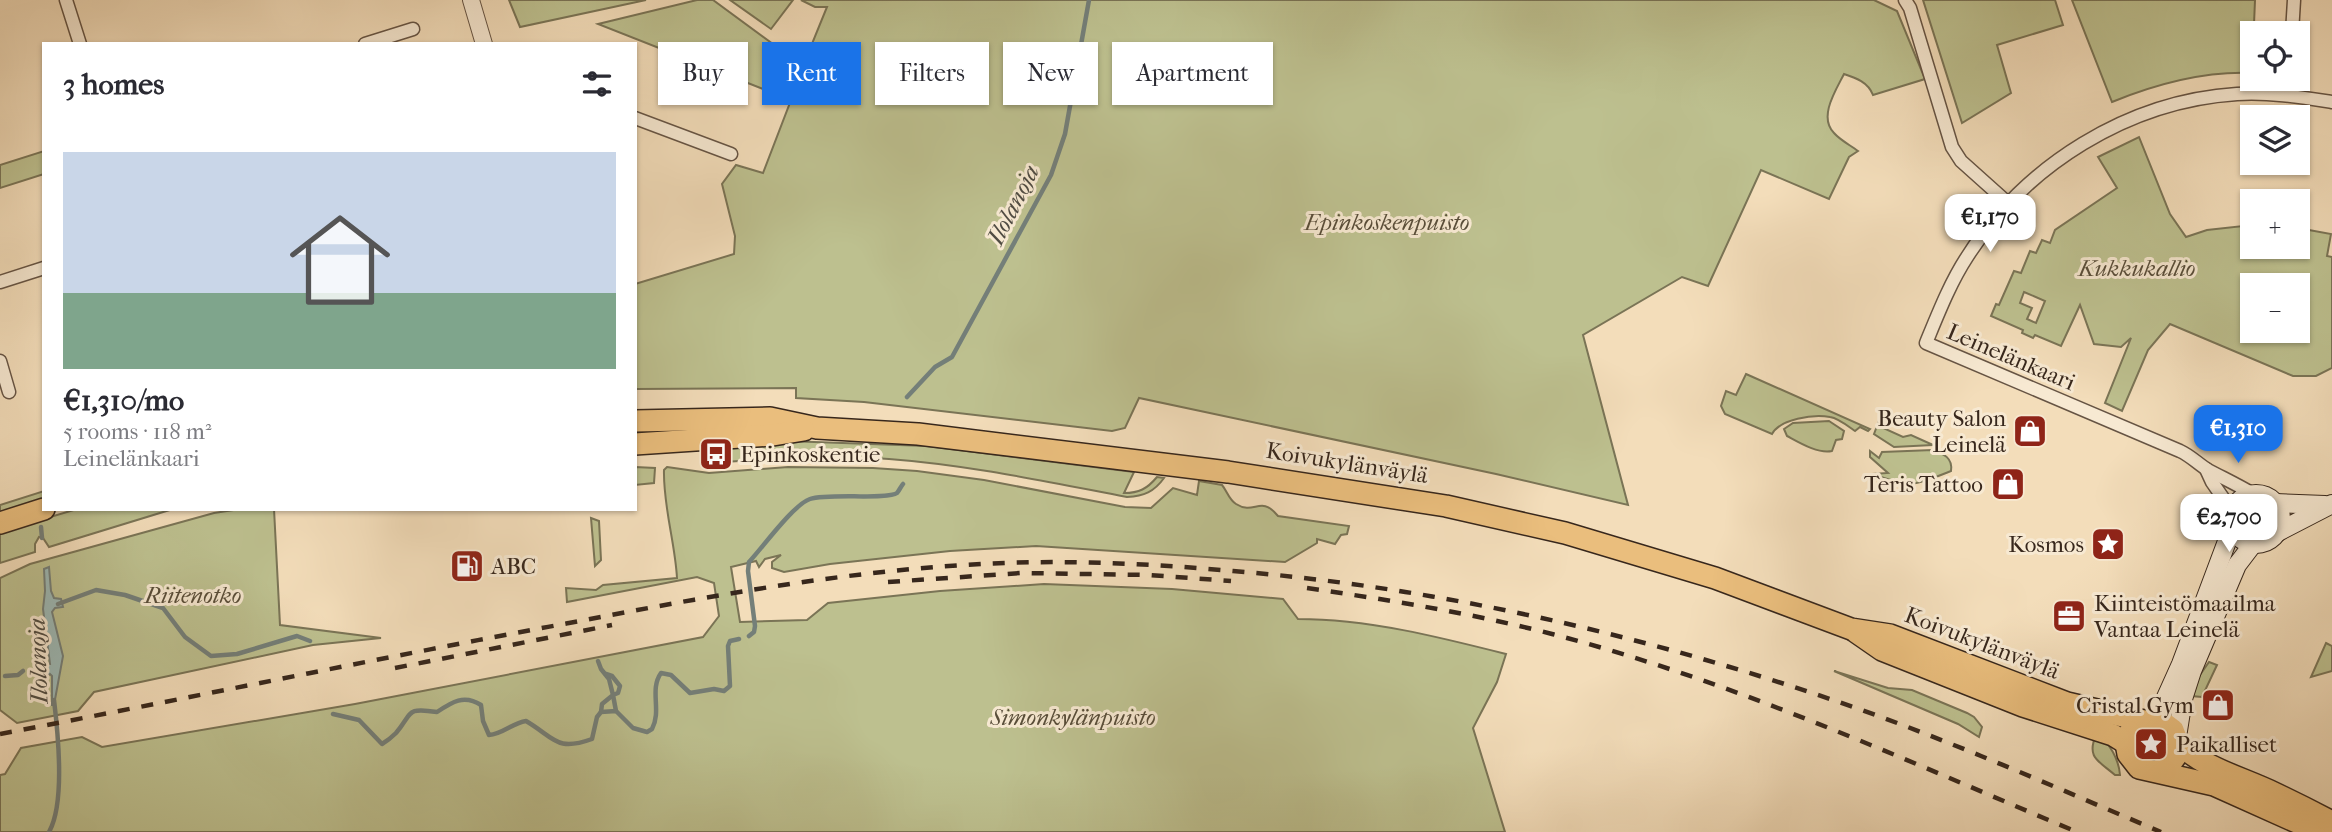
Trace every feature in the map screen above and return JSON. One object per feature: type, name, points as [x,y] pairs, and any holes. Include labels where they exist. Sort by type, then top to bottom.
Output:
[{"type":"main road","name":"Koivukylänväylä","points":[[637,421],[770,418],[817,428],[976,440],[1307,482],[1446,506],[1565,533],[1702,574],[1851,629],[1890,635],[2067,703],[2161,721],[2169,725],[2191,756],[2273,792],[2332,822]]},
{"type":"main road","name":"Koivukylänväylä","points":[[637,444],[773,435],[817,428]]},
{"type":"main road","points":[[2126,744],[2134,727],[2148,720],[2163,704],[2225,552],[2237,503],[2253,494],[2269,498],[2276,503],[2330,504]]},
{"type":"main road","points":[[2276,503],[2281,520],[2278,532]]},
{"type":"main road","points":[[2232,519],[2244,541],[2262,544],[2278,532],[2330,504]]},
{"type":"main road","points":[[0,523],[42,510]]},
{"type":"main road","points":[[2158,771],[2171,763],[2176,756],[2183,699],[2192,671],[2237,565],[2253,544]]},
{"type":"main road","name":"Koivukylänväylä","points":[[1851,629],[1882,650],[2023,706],[2113,735],[2126,744],[2132,762],[2139,768],[2214,785],[2319,832]]},
{"type":"street","points":[[66,0],[79,42]]},
{"type":"street","points":[[471,0],[483,42]]},
{"type":"street","points":[[1905,0],[1910,8],[1952,147],[1961,161],[2009,204]]},
{"type":"street","points":[[2293,21],[2294,0]]},
{"type":"street","points":[[371,42],[413,29]]},
{"type":"street","points":[[2288,91],[2288,95]]},
{"type":"street","name":"Leinelänkaari","points":[[2253,494],[2206,469],[2196,459],[2180,451],[1926,344],[1967,256],[2009,204],[2039,174],[2081,145],[2132,119],[2202,99],[2238,94],[2288,95],[2332,102]]},
{"type":"street","points":[[637,119],[731,154]]},
{"type":"street","points":[[0,282],[42,269]]},
{"type":"street","points":[[0,361],[9,392]]},
{"type":"street","name":"Leinelänkaari","points":[[2206,469],[2232,519]]},
{"type":"green space","points":[[509,0],[646,0],[520,27]]},
{"type":"green space","name":"Epinkoskenpuisto","points":[[697,0],[713,0],[770,42],[762,42],[762,89],[748,83],[748,42],[658,42],[658,48],[598,24]]},
{"type":"green space","points":[[730,0],[793,0],[771,29]]},
{"type":"green space","name":"Epinkoskenpuisto","points":[[801,0],[1874,0],[1897,11],[1925,79],[1873,95],[1865,84],[1844,74],[1833,95],[1828,119],[1834,133],[1858,151],[1849,157],[1829,199],[1761,170],[1708,286],[1682,277],[1583,335],[1628,505],[1139,398],[1125,428],[1112,431],[864,402],[796,398],[796,388],[637,389],[637,283],[734,254],[735,236],[722,184],[736,165],[763,173],[789,105],[861,105],[861,42],[813,42],[827,7],[815,7]]},
{"type":"green space","points":[[1923,0],[2055,0],[2063,25],[1997,45],[2011,93],[1962,123]]},
{"type":"green space","points":[[2072,0],[2255,0],[2254,21],[2240,21],[2240,73],[2181,80],[2112,102]]},
{"type":"green space","name":"Kukkukallio","points":[[2139,137],[2170,214],[2186,237],[2207,230],[2240,226],[2240,259],[2310,259],[2310,230],[2331,234],[2327,256],[2332,257],[2332,368],[2316,376],[2293,376],[2170,324],[2148,350],[2122,411],[2105,403],[2131,338],[2121,347],[2094,344],[2080,305],[2061,346],[2035,335],[2033,338],[2022,333],[2023,330],[1991,316],[1996,304],[1999,305],[2014,271],[2021,273],[2030,251],[2036,253],[2042,240],[2050,243],[2055,230],[2117,188],[2098,157]],"holes":[[[2024,292],[2045,301],[2036,323],[2027,319],[2032,308],[2020,303]]]},
{"type":"green space","points":[[42,152],[42,175],[0,188],[0,165]]},
{"type":"green space","points":[[1746,374],[1870,429],[1868,431],[1860,427],[1855,431],[1833,418],[1815,416],[1789,421],[1772,434],[1725,414],[1721,406],[1726,391],[1736,395]]},
{"type":"green space","points":[[1880,418],[1884,419],[1881,427],[1903,437],[1911,435],[1933,445],[1894,447],[1874,434]]},
{"type":"green space","points":[[1829,421],[1844,431],[1842,439],[1836,440],[1832,451],[1827,452],[1803,445],[1787,436],[1784,429],[1793,423]]},
{"type":"green space","points":[[786,441],[927,446],[1134,472],[1124,493],[1142,490],[1157,477],[1164,478],[1148,492],[1127,497],[979,470],[889,459],[848,457],[723,462],[723,449]]},
{"type":"green space","points":[[1933,450],[1949,460],[1951,471],[1912,483],[1895,482],[1872,474],[1888,473],[1870,457],[1870,451],[1879,458],[1882,452]]},
{"type":"green space","points":[[637,467],[655,468],[654,483],[637,485]]},
{"type":"green space","name":"Simonkylänpuisto","points":[[667,467],[709,473],[788,467],[917,471],[984,480],[1125,507],[1151,508],[1173,488],[1197,495],[1199,481],[1222,485],[1232,500],[1243,507],[1262,506],[1278,516],[1349,526],[1347,534],[1341,535],[1335,544],[1317,539],[1317,543],[1285,562],[1036,546],[950,551],[830,564],[784,572],[772,568],[772,562],[781,555],[765,559],[759,567],[756,561],[731,567],[740,622],[807,620],[828,603],[940,591],[1044,584],[1172,589],[1283,599],[1298,619],[1377,626],[1429,635],[1506,654],[1497,682],[1473,728],[1505,832],[0,832],[0,775],[5,774],[21,748],[82,737],[102,747],[355,704],[703,637],[719,616],[714,583],[697,577],[567,602],[566,588],[596,590],[603,585],[677,578],[665,497],[664,470]]},
{"type":"green space","points":[[42,492],[42,501],[0,514],[0,505]]},
{"type":"green space","points":[[2256,503],[2267,508],[2272,519],[2267,530],[2256,535],[2245,530],[2240,519],[2245,508]]},
{"type":"green space","points":[[70,511],[166,511],[49,547],[43,538],[39,537],[35,552],[0,563],[0,532]]},
{"type":"green space","name":"Riitenotko","points":[[274,511],[280,625],[381,638],[313,645],[94,692],[78,711],[17,723],[0,710],[0,578],[30,564],[214,513]]},
{"type":"green space","points":[[591,518],[599,521],[601,560],[595,566]]},
{"type":"green space","points":[[2326,643],[2332,646],[2332,671],[2311,677]]},
{"type":"green space","points":[[2209,662],[2217,665],[2202,697],[2191,696],[2193,685]]},
{"type":"green space","points":[[1834,671],[1888,688],[1912,690],[1967,713],[1982,727],[1979,737],[1958,724]]},
{"type":"green space","points":[[2096,735],[2106,742],[2113,752],[2120,775],[2115,775],[2093,754]]},
{"type":"water","points":[[49,567],[51,591],[54,598],[61,599],[63,607],[55,608],[52,612],[63,656],[54,705],[52,676],[50,674],[43,680],[39,664],[50,664],[43,609],[44,569]]},
{"type":"waterway","name":"Ilolanoja","points":[[907,397],[935,367],[952,357],[1051,175],[1065,134],[1089,0]]},
{"type":"waterway","name":"Ilolanoja","points":[[749,636],[754,632],[755,626],[749,562],[795,509],[818,497],[891,495],[897,493],[903,484]]},
{"type":"waterway","points":[[41,527],[42,538]]},
{"type":"waterway","name":"Ilolanoja","points":[[58,604],[96,590],[125,595],[163,608],[185,637],[211,656],[237,654],[297,636],[310,641]]},
{"type":"waterway","name":"Ilolanoja","points":[[333,714],[359,720],[382,744],[396,733],[414,711],[437,712],[453,702],[464,700],[481,705],[483,721],[489,735],[526,721],[563,744],[580,743],[592,739],[597,717],[601,712],[616,711],[633,728],[647,732],[655,722],[656,686],[661,673],[671,675],[690,693],[714,689],[724,691],[730,686],[728,646],[730,641],[739,639]]},
{"type":"waterway","points":[[598,661],[609,679],[613,695],[602,704],[601,712]]},
{"type":"waterway","points":[[5,676],[18,675],[23,671]]},
{"type":"waterway","points":[[606,674],[612,676],[620,686],[618,693],[613,695],[616,711]]},
{"type":"waterway","name":"Ilolanoja","points":[[49,832],[54,820],[59,787],[54,700]]},
{"type":"railway","points":[[0,734],[498,636],[766,588],[865,574],[965,565],[1032,562],[1132,564],[1306,578],[1379,588],[1524,614],[1668,649],[1809,692],[1898,723],[2161,832]]},
{"type":"railway","points":[[888,582],[1021,573],[1149,575],[1231,581]]},
{"type":"railway","points":[[1307,588],[1491,620],[1619,653],[1752,698],[2077,832]]},
{"type":"railway","points":[[395,668],[612,625]]},
{"type":"place","name":"Beauty Salon Leinelä","points":[[2030,431]]},
{"type":"place","name":"Epinkoskentie","points":[[716,454]]},
{"type":"place","name":"Teris Tattoo","points":[[2008,484]]},
{"type":"place","name":"Kosmos","points":[[2108,544]]},
{"type":"place","name":"ABC","points":[[467,566]]},
{"type":"place","name":"Kiinteistömaailma Vantaa Leinelä","points":[[2069,616]]},
{"type":"place","name":"Cristal Gym","points":[[2218,705]]},
{"type":"place","name":"Paikalliset","points":[[2151,744]]}]
